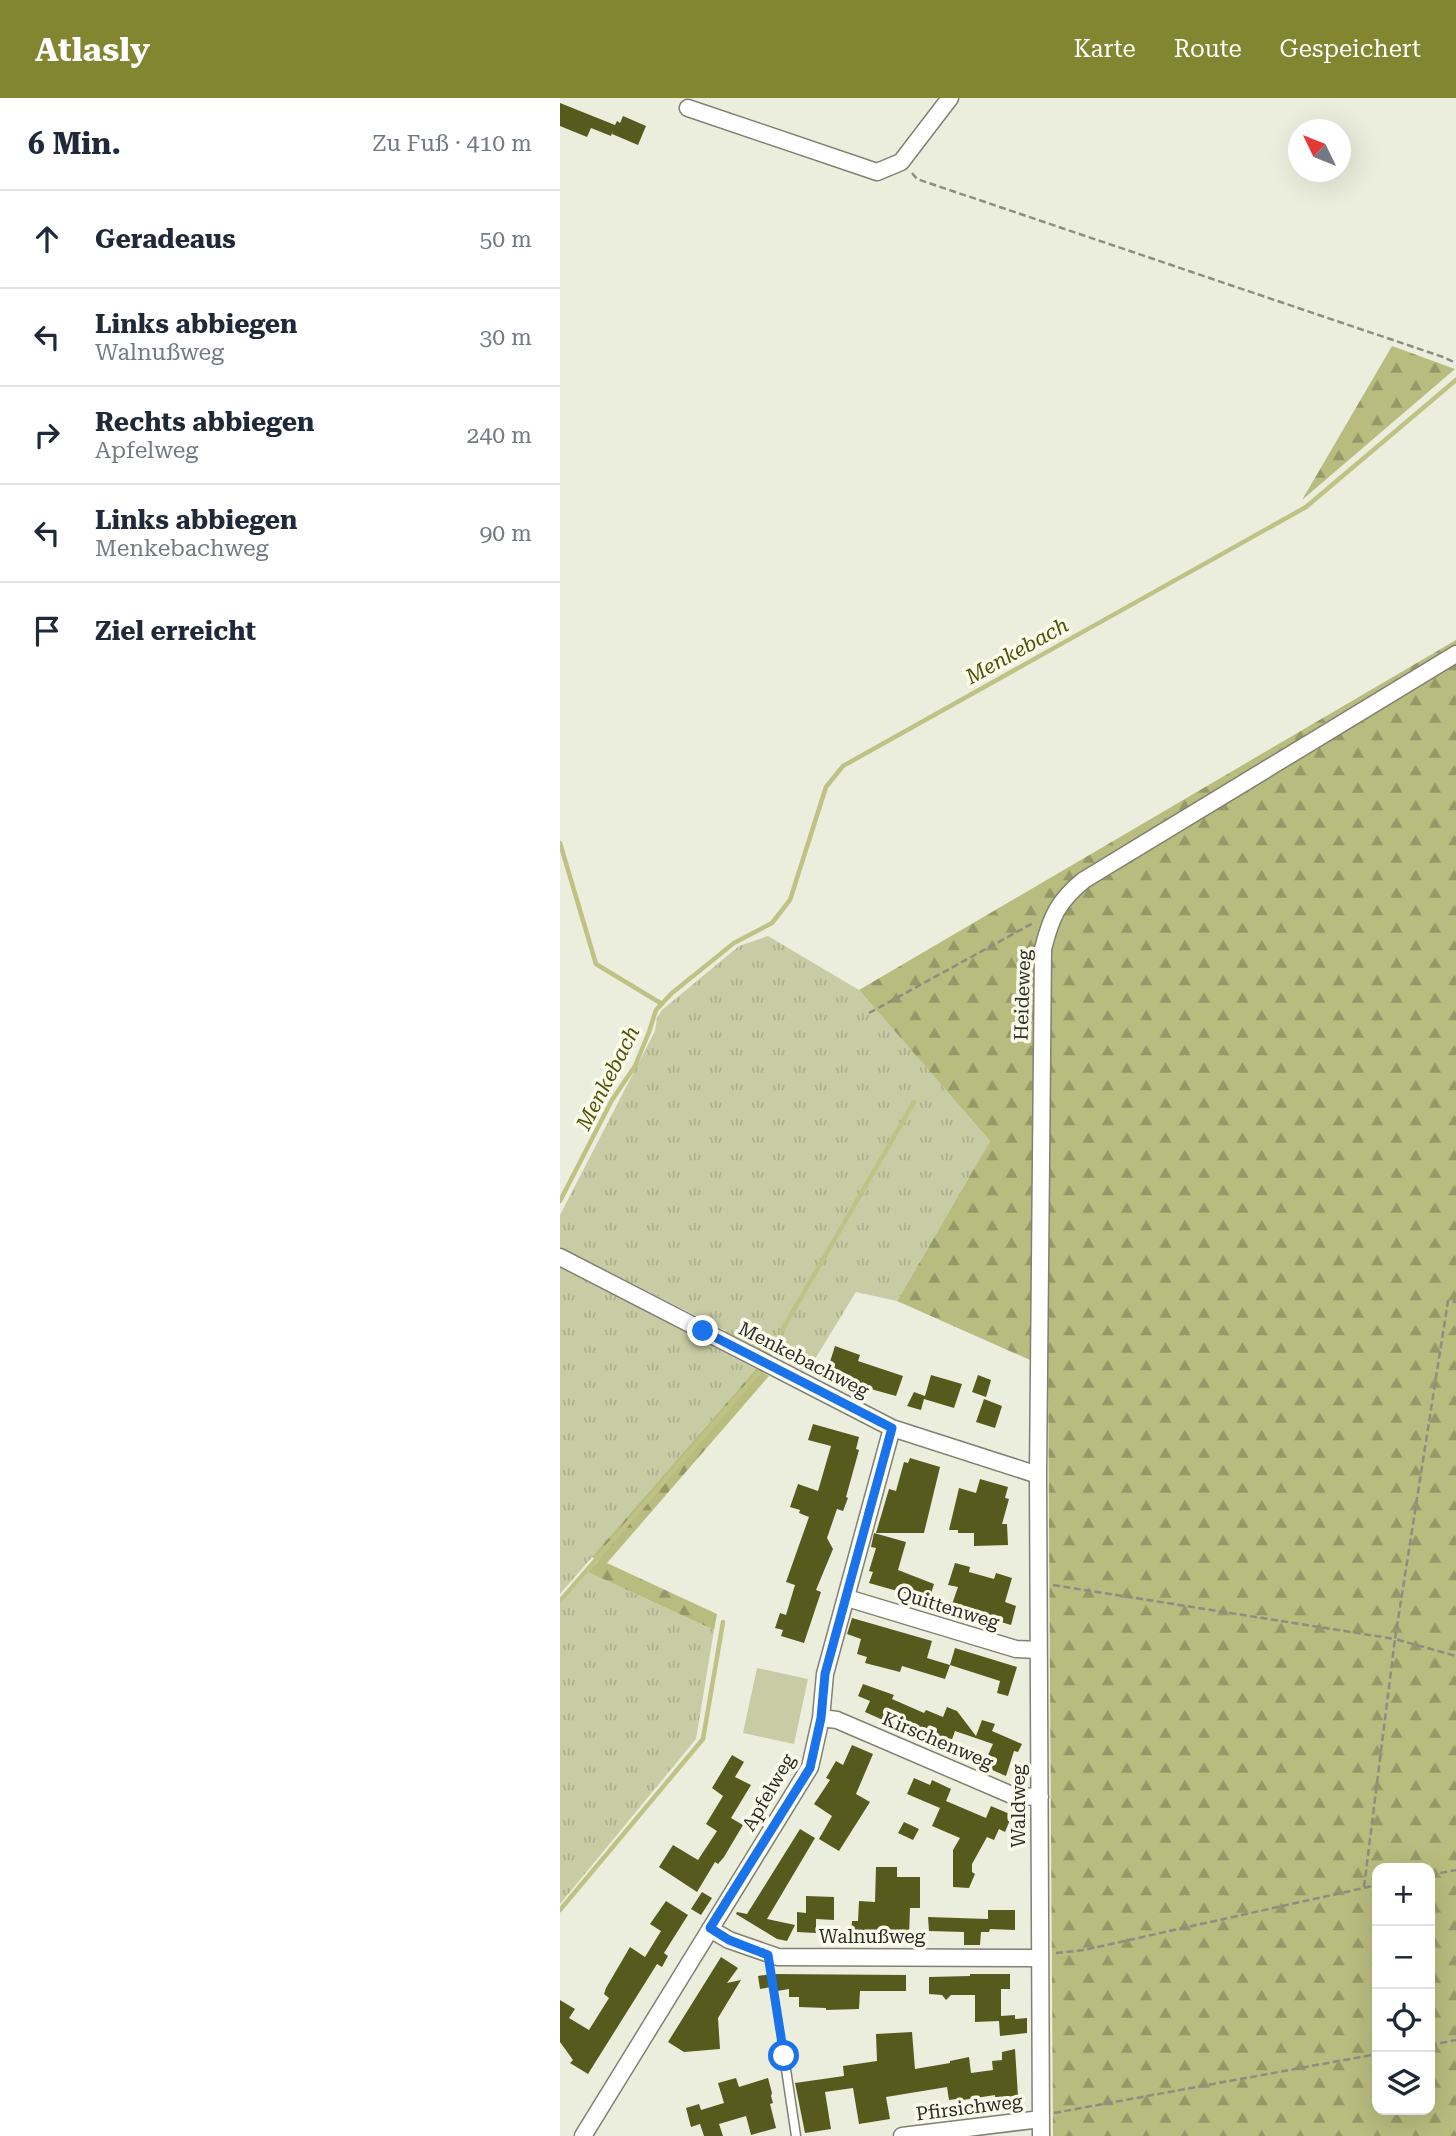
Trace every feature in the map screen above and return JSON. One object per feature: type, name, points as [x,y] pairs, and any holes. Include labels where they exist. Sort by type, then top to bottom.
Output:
[{"type":"street","points":[[688,108],[877,172],[901,162],[950,98]]},
{"type":"street","name":"Heideweg","points":[[1038,1475],[1043,949],[1050,920],[1066,894],[1084,880],[1456,654]]},
{"type":"street","name":"Menkebachweg","points":[[560,1256],[892,1428],[1038,1475]]},
{"type":"street","name":"Apfelweg","points":[[583,2136],[810,1768],[821,1718],[825,1674],[892,1428]]},
{"type":"street","name":"Waldweg","points":[[1038,1475],[1041,2124]]},
{"type":"street","name":"Quittenweg","points":[[847,1598],[1016,1650],[1038,1650]]},
{"type":"street","name":"Kirschenweg","points":[[821,1718],[837,1720],[1014,1796],[1040,1797]]},
{"type":"street","name":"Walnußweg","points":[[710,1928],[729,1940],[768,1955],[1040,1958]]},
{"type":"street","name":"Pfirsichweg","points":[[902,2136],[1041,2124]]},
{"type":"lane","points":[[784,2056],[796,2136]]},
{"type":"path","points":[[901,162],[917,179],[1456,363]]},
{"type":"path","points":[[869,1013],[1036,921],[1050,920]]},
{"type":"path","points":[[1364,1887],[1395,1639],[1448,1301],[1456,1302]]},
{"type":"path","points":[[1039,1583],[1395,1639],[1456,1656]]},
{"type":"path","points":[[1435,1874],[1456,1870]]},
{"type":"path","points":[[1040,1958],[1372,1886]]},
{"type":"path","points":[[768,1955],[784,2056]]},
{"type":"path","points":[[1435,2044],[1456,2040]]},
{"type":"path","points":[[1041,2124],[1372,2055]]},
{"type":"green space","points":[[1392,346],[1455,369],[1302,500]]},
{"type":"green space","points":[[1456,640],[1456,2136],[1053,2136],[1048,1368],[897,1301],[990,1141],[859,990]]},
{"type":"green space","points":[[768,936],[859,990],[990,1141],[897,1301],[856,1292],[807,1372],[560,1247],[560,1215],[655,1031],[657,1018],[662,1010],[739,946]]},
{"type":"green space","points":[[560,1266],[756,1369],[560,1594]]},
{"type":"green space","points":[[756,1369],[769,1376],[607,1563],[717,1614],[714,1630],[588,1572],[598,1561],[592,1557]]},
{"type":"green space","points":[[588,1572],[714,1630],[696,1739],[560,1904],[560,1604]]},
{"type":"green space","points":[[757,1668],[808,1679],[794,1744],[743,1733]]},
{"type":"building","points":[[560,103],[615,125],[617,121],[620,123],[623,116],[646,126],[638,145],[612,134],[613,130],[611,136],[591,128],[587,137],[560,126]]},
{"type":"building","points":[[835,1346],[860,1355],[858,1361],[903,1376],[896,1396],[849,1383],[851,1376],[828,1368]]},
{"type":"building","points":[[931,1375],[962,1384],[954,1408],[924,1399],[921,1410],[907,1406],[914,1392],[925,1396]]},
{"type":"building","points":[[978,1375],[991,1380],[986,1397],[972,1392]]},
{"type":"building","points":[[984,1399],[1002,1406],[995,1428],[976,1422]]},
{"type":"building","points":[[813,1424],[859,1437],[856,1449],[859,1450],[846,1497],[848,1498],[843,1511],[837,1509],[827,1538],[833,1549],[816,1590],[821,1592],[804,1643],[781,1636],[783,1630],[775,1628],[780,1613],[786,1615],[795,1585],[786,1582],[809,1517],[790,1507],[798,1484],[818,1491],[831,1446],[808,1440]]},
{"type":"building","points":[[910,1458],[940,1467],[924,1533],[876,1533],[889,1489],[896,1491],[904,1462],[908,1463]]},
{"type":"building","points":[[980,1479],[1008,1487],[1005,1498],[1009,1499],[1002,1524],[1007,1524],[1008,1545],[974,1546],[974,1533],[949,1530],[959,1488],[976,1493]]},
{"type":"building","points":[[874,1533],[906,1542],[898,1570],[934,1584],[929,1600],[869,1583],[873,1572],[869,1571],[876,1548],[871,1547]]},
{"type":"building","points":[[955,1563],[970,1567],[969,1572],[994,1579],[996,1573],[1012,1578],[1005,1602],[1016,1606],[1011,1625],[951,1607],[958,1587],[948,1585]]},
{"type":"building","points":[[852,1618],[932,1641],[927,1658],[950,1665],[945,1679],[902,1666],[900,1672],[865,1663],[867,1657],[857,1654],[861,1639],[847,1634]]},
{"type":"building","points":[[955,1648],[1017,1667],[1008,1696],[997,1693],[1000,1681],[950,1665]]},
{"type":"building","points":[[863,1684],[894,1695],[892,1699],[924,1713],[926,1710],[943,1717],[947,1707],[957,1711],[976,1736],[982,1720],[995,1724],[992,1731],[1022,1744],[1018,1752],[1014,1751],[1006,1776],[983,1766],[993,1744],[955,1731],[950,1745],[935,1740],[934,1743],[865,1712],[870,1701],[858,1696]]},
{"type":"building","points":[[852,1745],[873,1754],[856,1794],[870,1802],[839,1851],[819,1839],[832,1816],[814,1804],[830,1780],[826,1778],[836,1761],[843,1765]]},
{"type":"building","points":[[732,1755],[744,1762],[735,1777],[751,1785],[731,1818],[743,1825],[724,1857],[718,1864],[715,1862],[697,1892],[659,1867],[673,1845],[698,1860],[717,1831],[706,1824],[723,1796],[712,1788]]},
{"type":"building","points":[[914,1778],[930,1785],[932,1780],[951,1789],[946,1801],[986,1818],[991,1806],[1012,1815],[1005,1832],[999,1829],[994,1840],[987,1837],[972,1864],[972,1872],[975,1874],[969,1888],[953,1887],[953,1850],[960,1838],[932,1826],[940,1808],[907,1794]]},
{"type":"building","points":[[904,1822],[919,1829],[913,1840],[898,1833]]},
{"type":"building","points":[[800,1829],[815,1838],[767,1919],[795,1925],[787,1941],[777,1939],[736,1914],[747,1914]]},
{"type":"building","points":[[876,1867],[897,1867],[897,1877],[920,1877],[920,1908],[910,1908],[909,1937],[897,1937],[897,1934],[851,1933],[852,1921],[858,1921],[859,1901],[875,1902]]},
{"type":"building","points":[[702,1892],[712,1898],[701,1915],[691,1909]]},
{"type":"building","points":[[806,1896],[834,1897],[834,1920],[816,1919],[816,1933],[797,1932],[797,1912],[806,1913]]},
{"type":"building","points":[[666,1901],[688,1915],[664,1953],[668,1956],[662,1967],[657,1964],[588,2074],[570,2063],[573,2060],[560,2042],[560,2000],[575,2009],[569,2018],[589,2030],[609,1998],[604,1994],[606,1988],[630,1947],[645,1957],[661,1931],[650,1924]]},
{"type":"building","points":[[988,1910],[1015,1910],[1015,1930],[990,1929],[989,1932],[981,1932],[980,1945],[964,1945],[964,1932],[929,1931],[928,1917],[988,1919]]},
{"type":"building","points":[[721,1957],[738,1968],[727,1983],[741,1980],[718,2018],[720,2049],[684,2052],[668,2042]]},
{"type":"building","points":[[1010,1974],[1010,1989],[1001,1989],[1001,2016],[1027,2018],[1027,2033],[1000,2036],[999,2021],[975,2022],[975,1995],[951,1995],[946,2000],[942,1995],[929,1994],[929,1977]]},
{"type":"building","points":[[906,1975],[906,1991],[860,1991],[859,2009],[799,2007],[799,1997],[789,1997],[789,1989],[777,1991],[776,1986],[760,1989],[758,1976]]},
{"type":"building","points":[[912,2032],[915,2069],[969,2057],[971,2073],[993,2070],[992,2061],[1002,2060],[1002,2052],[1015,2049],[1018,2096],[995,2095],[956,2101],[949,2100],[947,2087],[886,2097],[890,2119],[859,2124],[853,2088],[825,2092],[831,2129],[805,2133],[795,2083],[844,2076],[843,2066],[877,2061],[876,2034]]},
{"type":"building","points":[[736,2078],[739,2087],[768,2078],[773,2103],[770,2104],[776,2128],[751,2135],[746,2116],[719,2124],[723,2136],[704,2136],[700,2124],[691,2127],[686,2108],[699,2104],[701,2110],[724,2103],[718,2083]]},
{"type":"waterway","name":"Menkebach","points":[[560,1201],[612,1100],[635,1066],[656,1010],[672,993],[734,943],[772,923],[790,900],[826,787],[843,766],[1306,507],[1456,380]]},
{"type":"waterway","name":"Menkebach","points":[[560,843],[596,964],[662,1004]]},
{"type":"waterway","points":[[781,1332],[914,1102]]},
{"type":"waterway","points":[[727,1333],[769,1355]]},
{"type":"waterway","points":[[769,1355],[774,1343]]},
{"type":"waterway","points":[[560,1601],[761,1370]]},
{"type":"waterway","points":[[560,1910],[703,1739],[723,1622]]},
{"type":"route","points":[[703,1331],[892,1428],[825,1674],[821,1718],[810,1768],[710,1928],[729,1940],[768,1955],[784,2056]]}]
